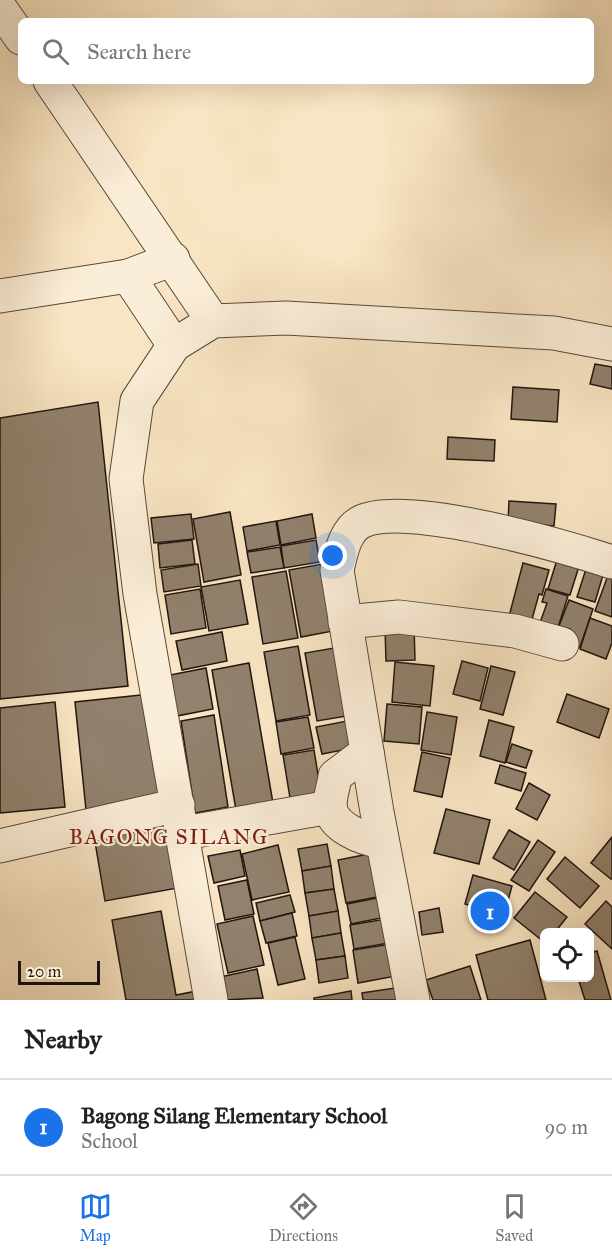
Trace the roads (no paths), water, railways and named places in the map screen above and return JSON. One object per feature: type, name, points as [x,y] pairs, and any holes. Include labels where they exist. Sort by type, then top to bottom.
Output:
[{"type":"street","points":[[0,8],[18,34]]},
{"type":"street","points":[[52,84],[213,321]]},
{"type":"street","points":[[0,296],[128,276],[173,259]]},
{"type":"street","points":[[128,276],[174,345]]},
{"type":"street","points":[[212,1000],[140,594],[126,479],[137,401],[174,345],[213,321],[286,318],[554,333],[612,344]]},
{"type":"street","points":[[413,1000],[382,842],[337,570],[345,539],[361,523],[399,516],[496,529],[612,562]]},
{"type":"street","points":[[345,622],[399,617],[515,631],[562,644]]},
{"type":"street","points":[[367,752],[335,776],[330,807],[337,820],[349,831],[366,839],[382,842]]},
{"type":"street","points":[[0,846],[181,819],[330,807]]},
{"type":"place","name":"Bagong Silang Elementary School","points":[[490,911]]},
{"type":"district","name":"BAGONG SILANG","points":[[169,837]]}]
